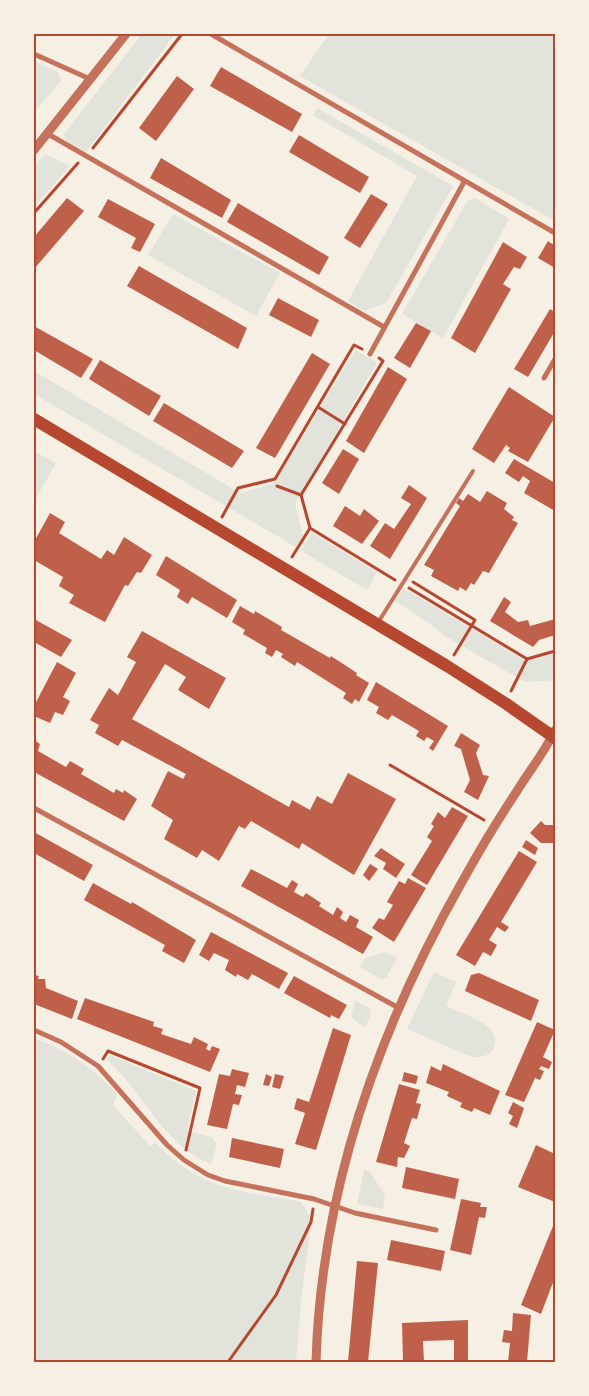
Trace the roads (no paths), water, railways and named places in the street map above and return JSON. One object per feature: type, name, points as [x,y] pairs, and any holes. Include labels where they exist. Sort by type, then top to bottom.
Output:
[{"type":"main road","points":[[34,419],[447,666],[554,735]]},
{"type":"street","points":[[34,150],[126,34]]},
{"type":"street","points":[[211,34],[555,233]]},
{"type":"street","points":[[34,54],[91,80]]},
{"type":"street","points":[[48,134],[384,327]]},
{"type":"street","points":[[370,354],[464,182]]},
{"type":"street","points":[[544,378],[555,359]]},
{"type":"street","points":[[316,1362],[318,1311],[334,1206],[356,1122],[397,1007],[443,916],[494,826],[554,735]]},
{"type":"street","points":[[34,808],[397,1007]]},
{"type":"street","points":[[34,1030],[62,1042],[98,1066],[167,1145],[184,1160],[208,1175],[226,1181],[314,1200],[355,1213],[436,1230]]},
{"type":"lane","points":[[376,624],[473,471]]}]
